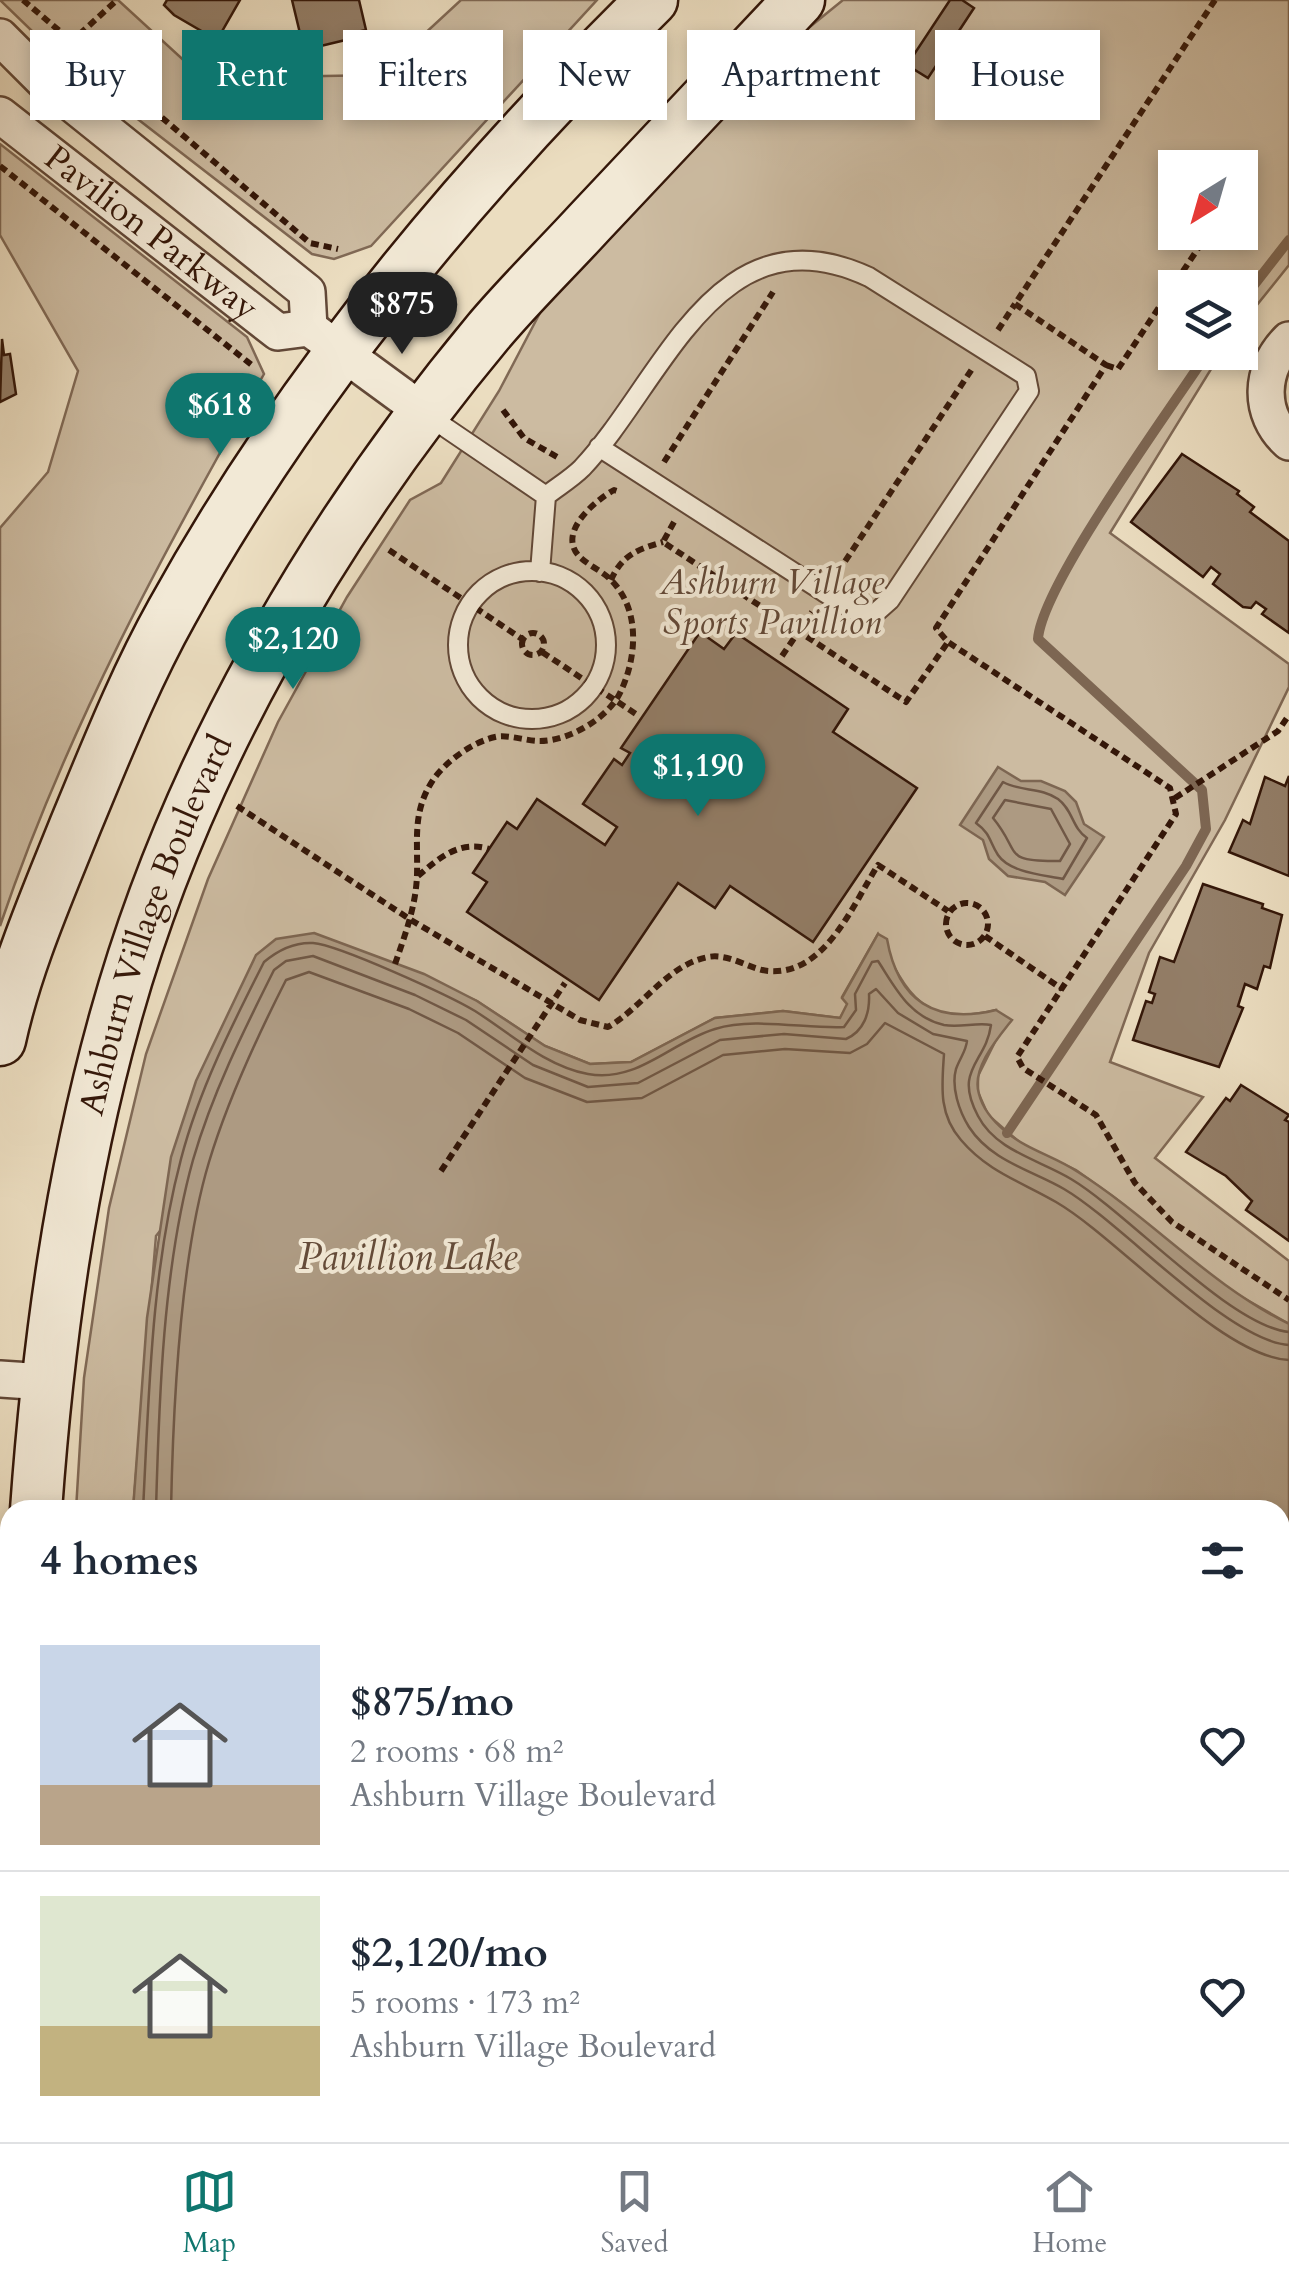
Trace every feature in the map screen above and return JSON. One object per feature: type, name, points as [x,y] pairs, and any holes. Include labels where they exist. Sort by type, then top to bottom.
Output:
[{"type":"main road","points":[[0,1040],[40,913],[124,709],[169,616],[325,340],[465,199],[652,0]]},
{"type":"main road","name":"Ashburn Village Boulevard","points":[[35,1500],[23,1380],[63,1246],[116,1016],[202,784],[260,666],[314,576],[425,414],[489,330],[799,0]]},
{"type":"street","name":"Pavilion Parkway","points":[[0,37],[44,81],[307,292],[325,340]]},
{"type":"street","name":"Pavilion Parkway","points":[[0,115],[278,332],[325,340]]},
{"type":"street","points":[[325,340],[425,414]]},
{"type":"street","points":[[1289,340],[1274,354],[1265,384],[1268,414],[1289,442]]},
{"type":"lane","points":[[540,572],[546,496],[580,470],[599,447],[700,308],[762,265],[792,261],[850,268],[869,276],[1026,376],[1029,391],[884,610],[872,616],[860,614],[824,592],[599,447]]},
{"type":"lane","points":[[425,414],[546,496]]},
{"type":"lane","points":[[540,572],[573,582],[590,598],[602,619],[604,665],[595,686],[579,703],[558,715],[536,720],[512,717],[491,707],[468,682],[458,648],[460,626],[470,604],[485,587],[506,576],[540,572]]},
{"type":"path","points":[[23,0],[56,30]]},
{"type":"path","points":[[84,30],[117,0]]},
{"type":"path","points":[[782,656],[1215,0]]},
{"type":"path","points":[[162,120],[310,243],[338,249]]},
{"type":"path","points":[[0,166],[253,366]]},
{"type":"path","points":[[1015,304],[1118,369],[1198,250]]},
{"type":"path","points":[[611,580],[633,551],[663,542],[674,523],[663,460],[792,261]]},
{"type":"path","points":[[1106,364],[936,628],[948,642],[1179,796]]},
{"type":"path","points":[[395,964],[411,920],[417,876],[414,832],[420,802],[449,764],[497,736],[546,741],[577,732],[617,701],[635,656],[629,616],[611,580],[578,555],[572,543],[577,525],[596,500],[614,490],[636,497]]},
{"type":"path","points":[[662,514],[674,523]]},
{"type":"path","points":[[663,542],[906,702],[948,642]]},
{"type":"path","points":[[389,550],[522,639],[524,652],[530,656],[542,652]]},
{"type":"path","points":[[522,639],[538,634],[544,646],[542,652]]},
{"type":"path","points":[[542,652],[639,716]]},
{"type":"path","points":[[1289,715],[1278,731],[1179,796],[1176,814],[1017,1057],[1023,1068],[1096,1115],[1136,1183],[1172,1222],[1289,1300]]},
{"type":"path","points":[[202,784],[411,920],[580,1020],[608,1028],[634,1012],[680,968],[711,956],[764,970],[793,971],[828,944],[878,865],[948,912]]},
{"type":"path","points":[[417,876],[442,856],[464,846],[489,849]]},
{"type":"path","points":[[962,902],[979,905],[989,919],[986,936],[971,945],[955,942],[946,928],[948,912],[962,902]]},
{"type":"path","points":[[986,936],[1062,989]]},
{"type":"path","points":[[441,1171],[565,983]]},
{"type":"green space","points":[[0,0],[118,0],[151,30],[31,30]]},
{"type":"green space","points":[[461,0],[597,0],[569,30],[523,30],[523,81],[503,102],[503,30],[429,30]]},
{"type":"green space","name":"Ashburn Village Sports Pavillion","points":[[843,0],[1289,0],[1289,265],[1258,304],[1258,270],[1158,270],[1158,370],[1211,370],[1110,533],[1289,664],[1289,687],[1225,820],[1149,953],[1110,1062],[1203,1097],[1155,1158],[1289,1261],[1289,1324],[1226,1288],[1115,1198],[1076,1170],[1025,1147],[988,1115],[978,1092],[978,1076],[996,1040],[996,1010],[950,1014],[919,1001],[898,973],[878,934],[842,997],[848,1004],[840,1018],[783,1011],[715,1018],[631,1062],[590,1064],[545,1046],[477,1001],[379,958],[156,1236],[134,1500],[77,1500],[84,1378],[109,1208],[146,1054],[208,879],[278,722],[347,597],[410,500],[441,483],[499,391],[552,290],[714,120],[915,120],[915,30],[806,30]]},
{"type":"green space","points":[[162,40],[182,59],[182,120],[323,120],[323,76],[343,76],[343,120],[487,120],[371,246],[334,259],[312,254],[139,120],[162,120]]},
{"type":"green space","points":[[0,144],[247,337],[264,374],[153,576],[86,712],[26,853],[0,926],[0,528],[48,472],[78,371],[0,235]]},
{"type":"water","points":[[998,767],[1021,781],[1041,781],[1065,791],[1076,802],[1084,824],[1104,837],[1065,895],[1045,882],[1008,876],[989,859],[983,840],[960,825]]},
{"type":"water","name":"Pavillion Lake","points":[[314,933],[424,974],[477,1001],[545,1046],[590,1064],[631,1062],[715,1018],[783,1011],[840,1018],[847,1004],[842,998],[878,934],[887,939],[900,978],[923,1003],[955,1014],[996,1010],[1012,1020],[987,1055],[979,1075],[981,1100],[996,1123],[1013,1138],[1069,1166],[1105,1190],[1233,1290],[1289,1324],[1289,1500],[134,1500],[147,1318],[171,1157],[196,1081],[256,955],[276,939]]},
{"type":"building","points":[[167,0],[240,0],[223,30],[200,30],[164,5]]},
{"type":"building","points":[[292,0],[359,0],[366,30],[343,30],[343,41],[323,45],[323,30],[299,30]]},
{"type":"building","points":[[950,0],[962,0],[974,8],[960,30],[935,30],[935,67],[928,78],[915,70],[915,53]]},
{"type":"building","points":[[2,339],[4,355],[10,354],[16,394],[0,402]]},
{"type":"building","points":[[1182,454],[1239,491],[1237,494],[1254,507],[1250,512],[1289,541],[1289,633],[1262,614],[1266,609],[1256,602],[1251,608],[1243,607],[1213,584],[1220,574],[1211,567],[1203,577],[1131,522]]},
{"type":"building","name":"Ashburn Village Sports Pavillion","points":[[700,632],[724,649],[736,633],[848,709],[833,732],[917,788],[813,942],[730,886],[715,908],[678,883],[599,1000],[467,912],[487,882],[473,873],[507,822],[517,829],[537,799],[605,845],[617,827],[583,804],[614,759],[622,765],[630,753],[621,748]]},
{"type":"building","points":[[1289,776],[1289,876],[1229,852],[1243,820],[1250,824],[1265,777],[1285,786]]},
{"type":"building","points":[[1203,884],[1263,904],[1262,908],[1282,915],[1270,968],[1264,966],[1257,989],[1245,984],[1238,1006],[1243,1008],[1219,1067],[1133,1040],[1146,1001],[1152,1003],[1155,994],[1149,992],[1160,957],[1174,962]]},
{"type":"building","points":[[1241,1085],[1289,1115],[1285,1120],[1289,1122],[1289,1241],[1246,1210],[1252,1201],[1226,1176],[1186,1152],[1226,1098],[1230,1101]]},
{"type":"waterway","points":[[1258,280],[1289,240]]},
{"type":"waterway","points":[[1007,1133],[1186,866],[1206,829],[1202,790],[1038,639],[1045,613],[1084,539],[1196,370]]}]
